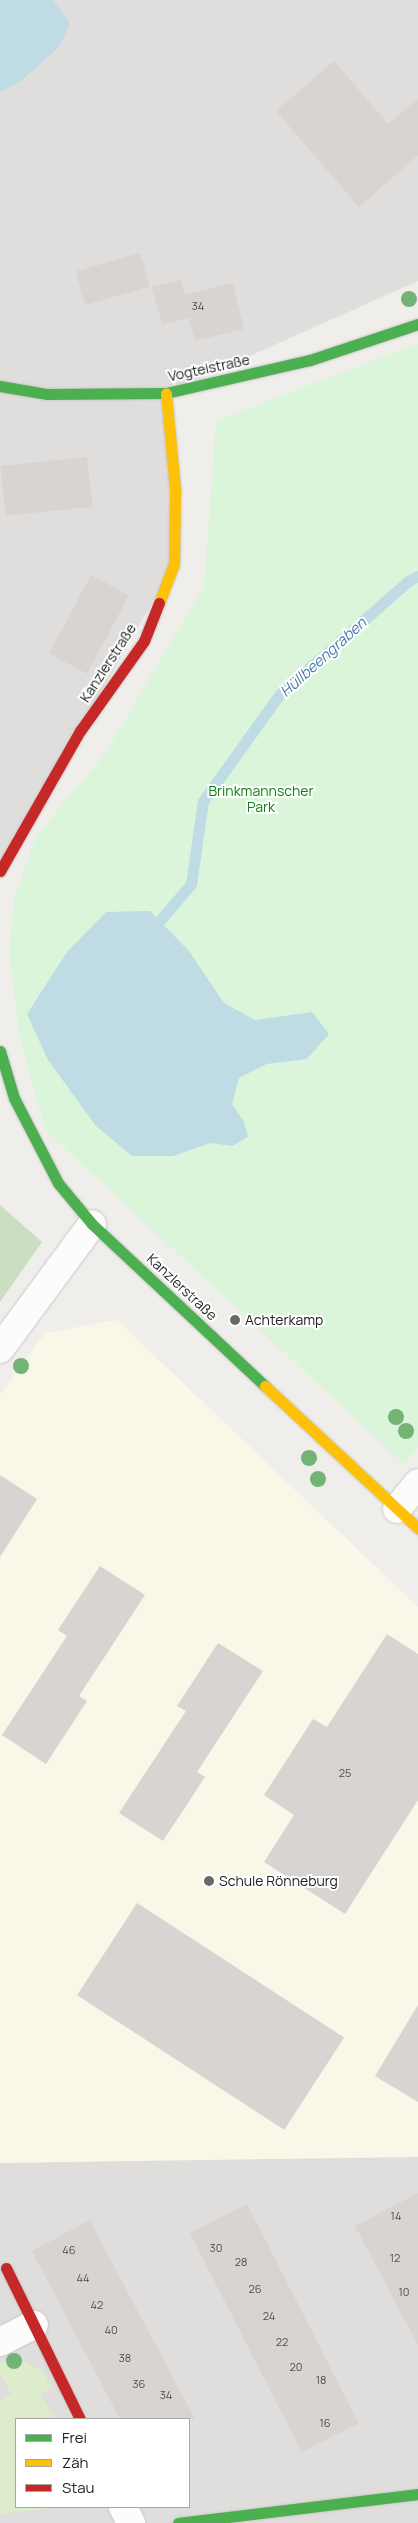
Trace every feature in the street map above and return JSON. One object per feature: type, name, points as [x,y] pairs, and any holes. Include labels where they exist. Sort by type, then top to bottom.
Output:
[{"type":"street","name":"Vogteistraße","points":[[0,386],[47,394],[166,393],[310,360],[418,324]]},
{"type":"street","name":"Kanzlerstraße","points":[[0,870],[80,731],[144,641],[174,564],[175,490],[166,393]]},
{"type":"street","name":"Kanzlerstraße","points":[[0,1051],[14,1098],[38,1150],[58,1183],[92,1224],[418,1528]]},
{"type":"street","points":[[0,1349],[92,1224]]},
{"type":"street","points":[[397,1509],[418,1483]]},
{"type":"street","points":[[6,2268],[80,2418]]},
{"type":"street","points":[[0,2342],[34,2325]]},
{"type":"street","points":[[178,2523],[418,2494]]},
{"type":"street","points":[[124,2508],[131,2523]]},
{"type":"shaded area","points":[[0,0],[418,0],[418,281],[166,393],[174,564],[0,871]]},
{"type":"shaded area","name":"Schule Rönneburg","points":[[117,1320],[418,1607],[418,2157],[0,2163],[0,1395],[45,1333]]},
{"type":"shaded area","points":[[415,2155],[418,2157],[418,2523],[0,2523],[0,2163]]},
{"type":"green space","name":"Brinkmannscher Park","points":[[418,343],[418,1447],[404,1464],[45,1130],[19,1035],[9,953],[14,898],[36,836],[105,754],[204,586],[216,421]],"holes":[[[189,951],[224,1003],[255,1020],[312,1012],[307,1059],[267,1064],[239,1078],[231,1105],[244,1122],[232,1146],[211,1143],[172,1156],[71,1089],[48,1060]]]},
{"type":"green space","points":[[0,1205],[42,1242],[0,1302]]},
{"type":"green space","points":[[14,2357],[44,2372],[51,2389],[40,2394],[54,2418],[15,2418],[15,2508],[52,2508],[0,2514],[0,2400],[11,2394],[0,2373],[0,2363]]},
{"type":"water","points":[[0,0],[53,0],[70,24],[59,47],[22,80],[0,93]]},
{"type":"water","points":[[150,911],[189,951],[224,1003],[255,1020],[312,1012],[329,1034],[307,1059],[267,1064],[239,1078],[232,1104],[244,1122],[248,1137],[232,1146],[211,1143],[173,1156],[132,1156],[96,1126],[48,1060],[27,1014],[67,952],[106,912]]},
{"type":"building","points":[[334,61],[388,124],[418,99],[418,155],[359,207],[276,111]]},
{"type":"building","points":[[140,253],[150,287],[85,305],[76,271]]},
{"type":"building","points":[[181,280],[185,295],[233,283],[244,329],[195,341],[189,318],[162,324],[152,287]]},
{"type":"building","points":[[87,457],[92,507],[6,516],[0,466]]},
{"type":"building","points":[[91,575],[129,595],[87,674],[49,654]]},
{"type":"building","points":[[0,1475],[37,1499],[0,1557]]},
{"type":"building","points":[[100,1566],[145,1595],[79,1696],[87,1701],[46,1764],[2,1735],[67,1636],[58,1630]]},
{"type":"building","points":[[387,1634],[418,1654],[418,1800],[345,1914],[264,1862],[294,1815],[264,1795],[313,1719],[327,1727]]},
{"type":"building","points":[[218,1643],[263,1671],[197,1772],[205,1777],[163,1841],[119,1813],[186,1711],[177,1706]]},
{"type":"building","points":[[137,1903],[344,2038],[284,2130],[77,1995]]},
{"type":"building","points":[[418,2005],[418,2102],[375,2076]]},
{"type":"building","points":[[418,2193],[418,2345],[355,2226]]},
{"type":"building","points":[[247,2204],[359,2423],[302,2452],[190,2233]]},
{"type":"building","points":[[90,2220],[195,2419],[119,2418],[32,2251]]},
{"type":"waterway","name":"Hüllbeengraben","points":[[150,932],[191,884],[203,801],[280,694],[408,581],[418,576]]},
{"type":"traffic: fast","points":[[0,386],[47,394],[166,393],[310,360],[418,324]]},
{"type":"traffic: fast","points":[[0,1051],[14,1098],[58,1183],[92,1224],[265,1386]]},
{"type":"traffic: fast","points":[[178,2523],[418,2494]]},
{"type":"traffic: slow","points":[[159,603],[174,564],[175,489],[166,393]]},
{"type":"traffic: slow","points":[[265,1386],[418,1528]]},
{"type":"traffic: jam","points":[[0,871],[80,731],[144,641],[159,603]]},
{"type":"traffic: jam","points":[[6,2268],[80,2418]]},
{"type":"place","name":"Achterkamp","points":[[235,1320]]},
{"type":"place","name":"Schule Rönneburg","points":[[209,1881]]}]
